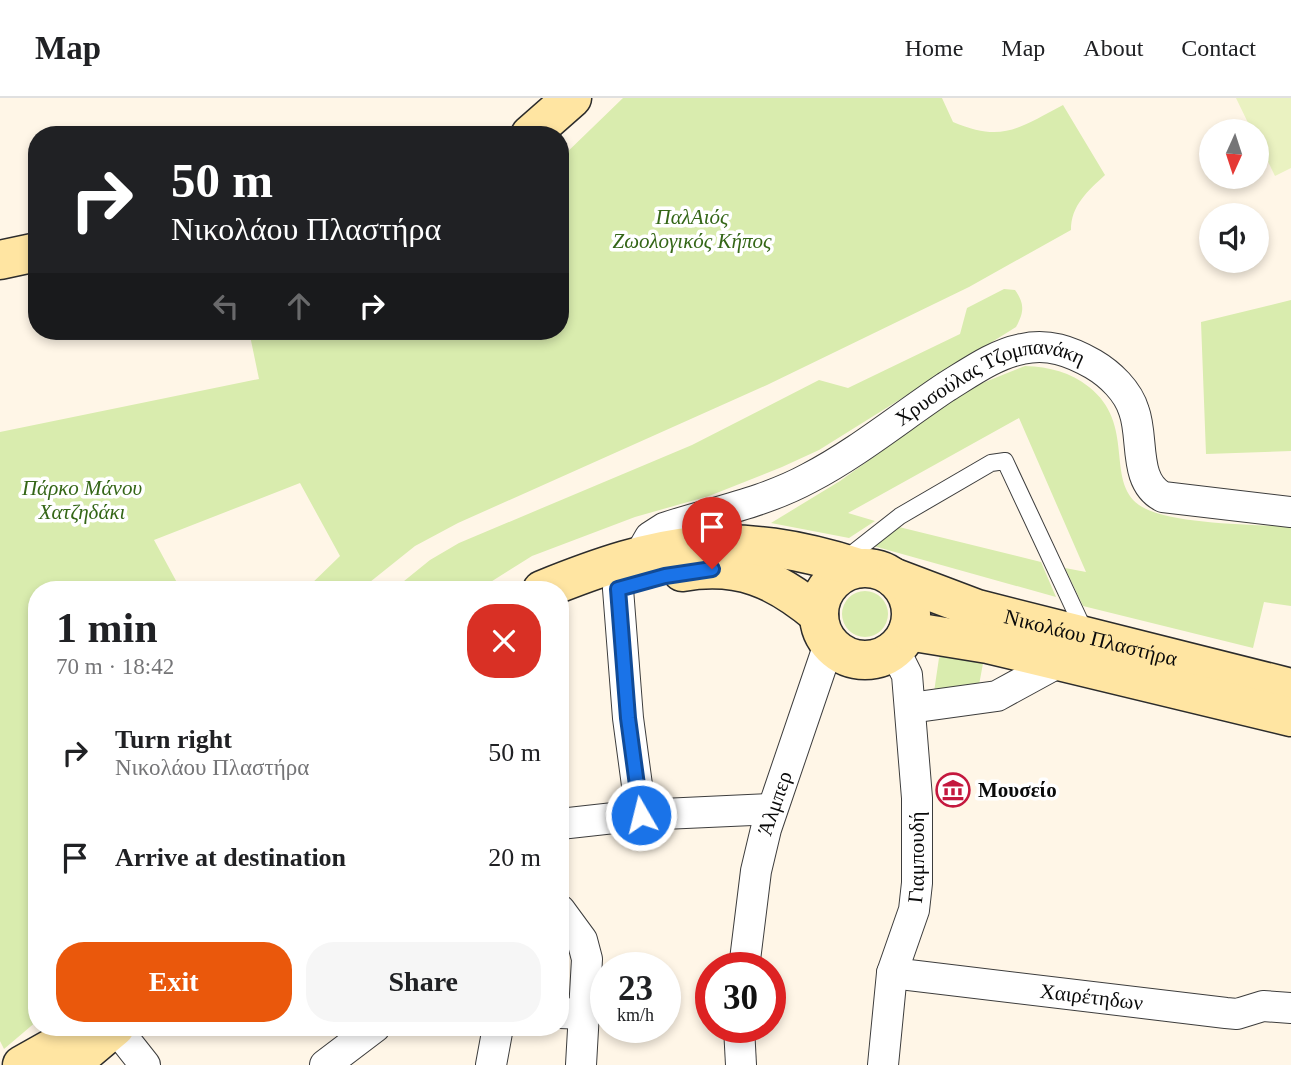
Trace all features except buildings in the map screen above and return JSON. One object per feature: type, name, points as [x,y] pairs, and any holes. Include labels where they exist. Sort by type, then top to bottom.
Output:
[{"type":"main road","points":[[540,126],[572,98]]},
{"type":"main road","points":[[0,260],[28,254]]},
{"type":"main road","points":[[568,581],[639,556],[687,545],[745,544],[792,550],[878,570],[895,578],[911,603],[899,643],[877,659],[856,659],[843,655],[824,629],[779,584],[750,573],[726,569],[695,570],[618,589],[569,608]]},
{"type":"main road","points":[[824,629],[822,597],[831,582],[850,565]]},
{"type":"main road","name":"Νικολάου Πλαστήρα","points":[[895,578],[1074,650],[1291,717]]},
{"type":"main road","name":"Νικολάου Πλαστήρα","points":[[899,643],[975,641],[1074,650],[1291,688]]},
{"type":"main road","points":[[22,1065],[54,1047],[67,1036]]},
{"type":"main road","points":[[70,1065],[104,1036]]},
{"type":"street","name":"Χρυσούλας Τζομπανάκη","points":[[639,556],[655,533],[758,500],[810,478],[965,375],[1005,354],[1030,347],[1068,351],[1115,381],[1135,411],[1143,472],[1154,493],[1163,497],[1291,512]]},
{"type":"street","points":[[618,589],[628,718],[641,815]]},
{"type":"street","name":"Άλμπερ","points":[[746,952],[756,871],[824,629]]},
{"type":"street","name":"Γιαμπουδή","points":[[883,1065],[892,973],[914,910],[917,883],[917,797],[910,708],[899,643]]},
{"type":"street","points":[[910,708],[997,696],[1074,650]]},
{"type":"street","points":[[569,823],[641,815],[772,809]]},
{"type":"street","points":[[569,924],[584,946],[587,969],[573,1014],[581,1065]]},
{"type":"street","name":"Χαιρέτηδων","points":[[892,973],[1237,1014],[1263,1006],[1291,1008]]},
{"type":"street","points":[[122,1036],[145,1065]]},
{"type":"street","points":[[325,1065],[364,1036]]},
{"type":"street","points":[[491,1065],[496,1036]]},
{"type":"street","points":[[740,1043],[741,1065]]},
{"type":"lane","points":[[850,565],[900,516],[991,463],[1004,461],[1074,650]]},
{"type":"green space","name":"ΠαλΑιός Ζωολογικός Κήπος","points":[[623,98],[942,98],[953,122],[970,128],[998,132],[1022,126],[1063,105],[1105,175],[1077,206],[1071,230],[969,287],[767,385],[458,523],[415,546],[371,581],[314,581],[340,556],[300,483],[154,540],[176,581],[28,581],[28,1029],[4,1049],[0,1041],[0,432],[259,379],[251,340],[569,340],[569,150]]},
{"type":"green space","points":[[1236,98],[1291,98],[1291,168],[1275,176],[1269,164],[1269,119],[1246,119]]},
{"type":"green space","points":[[1004,289],[1015,290],[1022,304],[1022,312],[1016,327],[819,450],[709,496],[635,517],[532,556],[492,581],[404,581],[430,560],[459,543],[692,445],[819,380],[848,388],[960,334],[967,308]]},
{"type":"green space","points":[[1291,300],[1291,451],[1206,454],[1201,322]]},
{"type":"green space","points":[[1025,366],[1067,374],[1089,387],[1103,402],[1117,434],[1123,481],[1129,494],[1139,505],[1152,512],[1190,520],[1291,527],[1291,606],[1264,602],[1253,648],[1083,606],[1065,568],[1086,572],[1019,418],[848,513],[875,521],[849,538],[771,523],[840,481],[970,388]]},
{"type":"green space","points":[[899,527],[1041,562],[1056,597],[870,545]]},
{"type":"green space","points":[[865,591],[881,598],[888,614],[881,630],[865,637],[849,630],[842,614],[849,598]]},
{"type":"green space","points":[[943,653],[984,658],[979,685],[934,692],[939,658]]},
{"type":"place","name":"Μουσείο","points":[[953,790]]},
{"type":"route","points":[[641,815],[628,718],[618,589],[665,576],[712,569]]},
{"type":"park label","name":"Πάρκο Μάνου Χατζηδάκι","points":[[82,500]]}]
